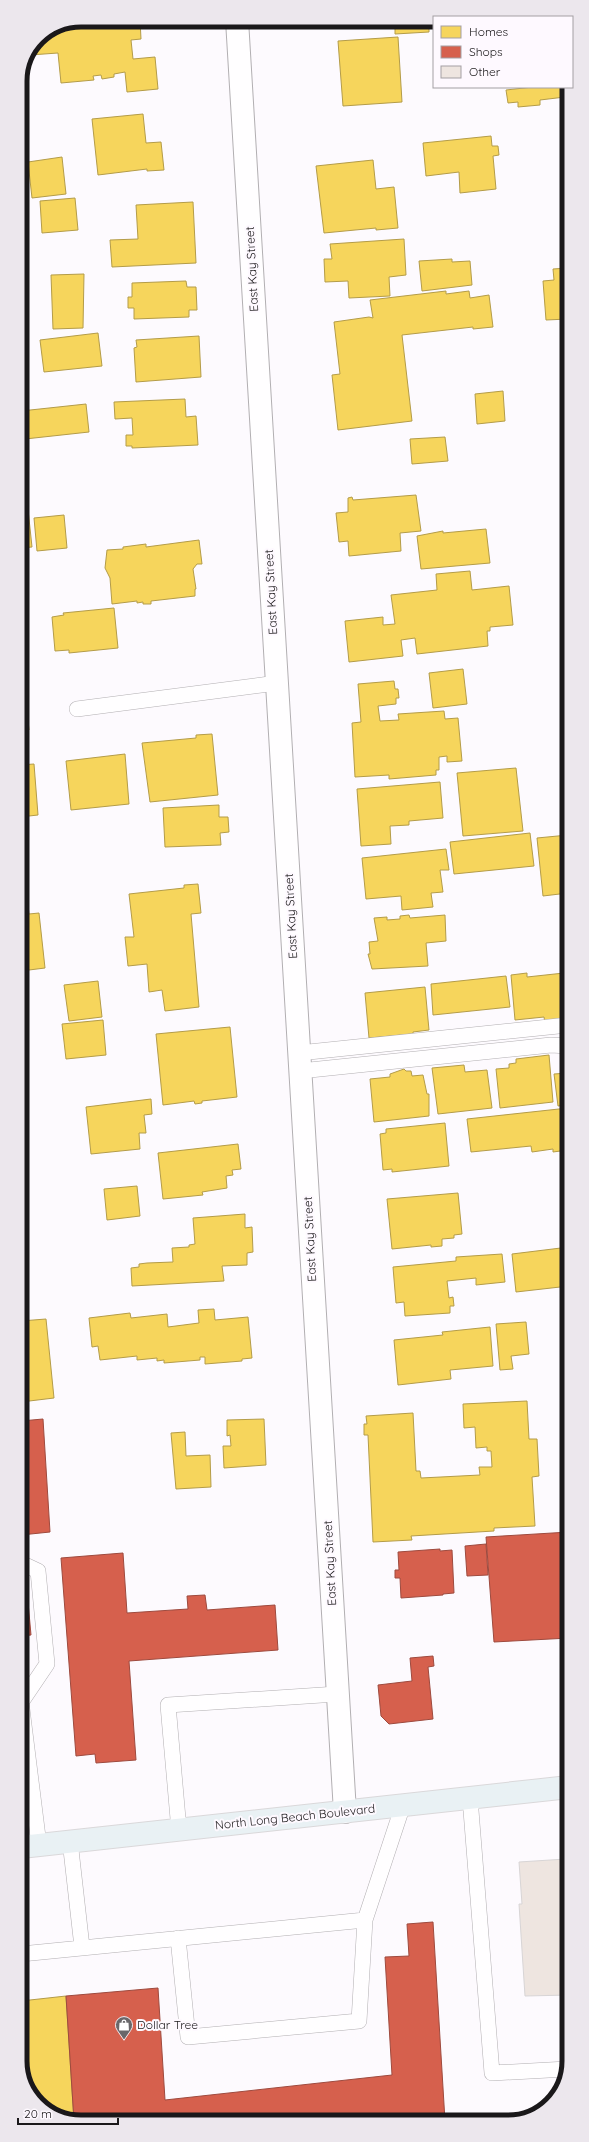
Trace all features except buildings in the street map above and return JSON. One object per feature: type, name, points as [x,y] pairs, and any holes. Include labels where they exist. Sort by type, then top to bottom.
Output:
[{"type":"main road","name":"North Long Beach Boulevard","points":[[30,1846],[562,1789]]},
{"type":"street","name":"East Kay Street","points":[[237,27],[345,1812]]},
{"type":"lane","points":[[77,709],[277,683]]},
{"type":"lane","points":[[299,1062],[562,1027]]},
{"type":"lane","points":[[299,1062],[551,1045],[562,1046]]},
{"type":"lane","points":[[27,1566],[38,1571],[47,1664],[27,1692]]},
{"type":"lane","points":[[179,1830],[168,1705],[338,1694]]},
{"type":"lane","points":[[27,1798],[30,1846]]},
{"type":"lane","points":[[470,1798],[492,2073],[561,2069]]},
{"type":"lane","points":[[178,1938],[188,2037],[358,2021],[365,1920],[403,1805]]},
{"type":"lane","points":[[70,1841],[82,1947]]},
{"type":"lane","points":[[27,1953],[365,1920]]},
{"type":"place","name":"Dollar Tree","points":[[124,2040]]}]
